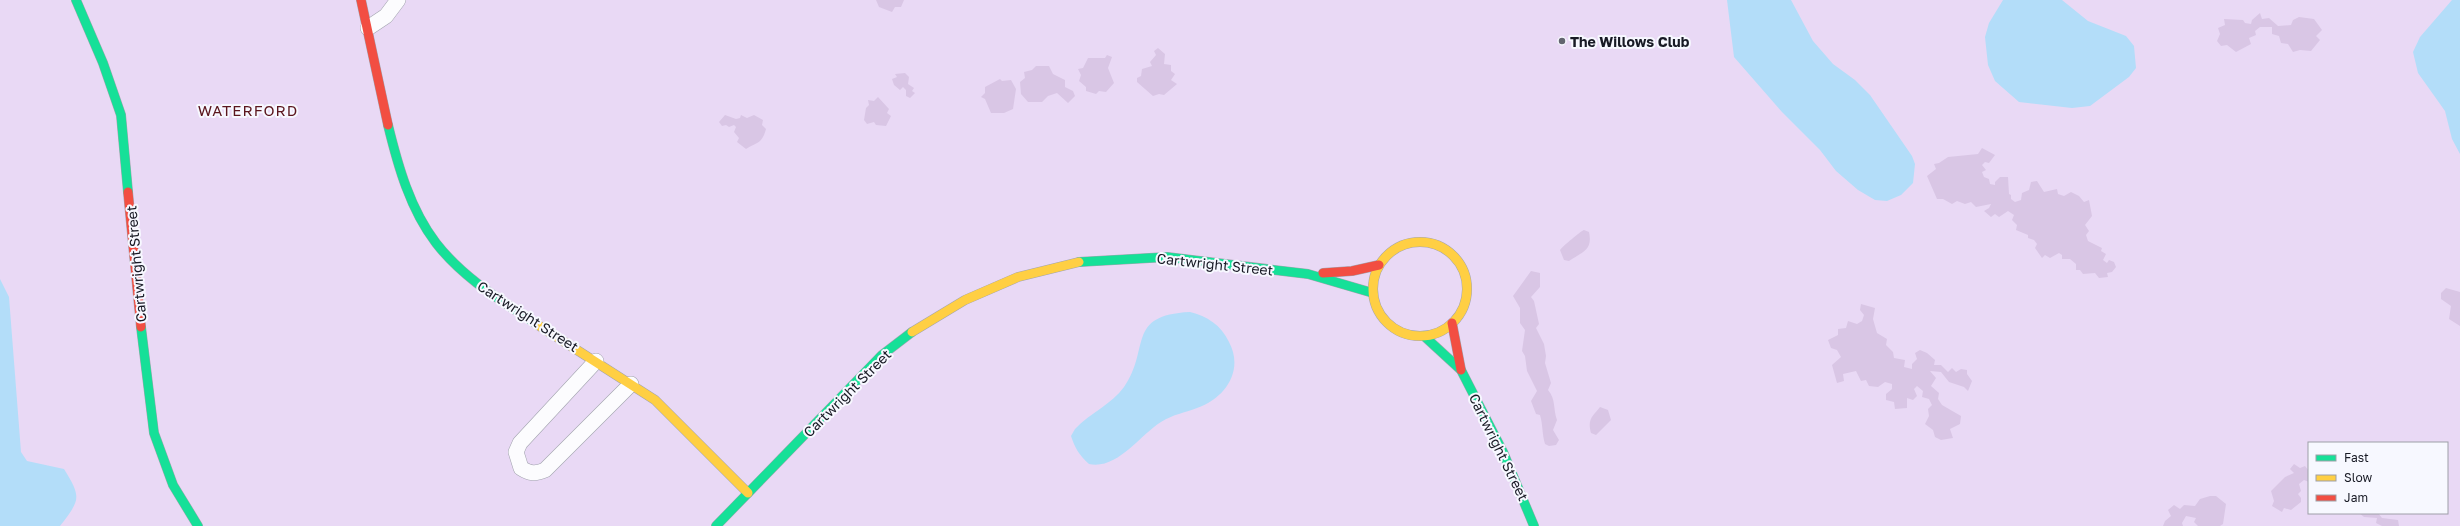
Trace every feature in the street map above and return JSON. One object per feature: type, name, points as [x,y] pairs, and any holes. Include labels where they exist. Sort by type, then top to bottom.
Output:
[{"type":"street","name":"Cartwright Street","points":[[76,0],[103,63],[121,115],[145,365],[154,433],[173,485],[198,526]]},
{"type":"street","name":"Cartwright Street","points":[[361,0],[392,138],[404,181],[418,214],[434,241],[455,264],[495,297],[655,400],[748,493]]},
{"type":"street","points":[[368,28],[386,16],[398,0]]},
{"type":"street","points":[[1412,242],[1425,242],[1438,245],[1450,252],[1462,268],[1468,287],[1466,301],[1461,313],[1452,323],[1439,332],[1424,336],[1412,335],[1390,325],[1382,316],[1373,293],[1374,279],[1379,265],[1388,254],[1399,246],[1412,242]]},
{"type":"street","name":"Cartwright Street","points":[[716,526],[882,355],[923,324],[965,300],[1018,277],[1074,262],[1102,259],[1167,257],[1308,274],[1373,293]]},
{"type":"street","name":"Cartwright Street","points":[[1308,274],[1352,271],[1379,265]]},
{"type":"street","name":"Cartwright Street","points":[[1452,323],[1461,370],[1503,452],[1534,526]]},
{"type":"street","name":"Cartwright Street","points":[[1424,336],[1461,370]]},
{"type":"street","points":[[596,361],[520,443],[516,452],[517,460],[521,468],[528,473],[537,474],[545,470],[631,384]]},
{"type":"shaded area","points":[[0,0],[2460,0],[2460,526],[0,526]]},
{"type":"shaded area","points":[[876,0],[904,0],[901,7],[895,7],[892,12],[879,7]]},
{"type":"shaded area","points":[[2260,13],[2262,19],[2269,18],[2278,26],[2291,25],[2293,20],[2299,17],[2314,19],[2322,30],[2316,36],[2320,40],[2311,51],[2300,50],[2293,52],[2288,44],[2281,43],[2279,36],[2272,34],[2272,27],[2260,27],[2255,31],[2256,35],[2249,38],[2251,44],[2236,52],[2227,45],[2221,46],[2217,41],[2220,34],[2218,28],[2225,25],[2224,19],[2243,20],[2245,23],[2251,24],[2252,20]]},
{"type":"shaded area","points":[[1158,48],[1165,54],[1164,64],[1171,65],[1171,71],[1175,74],[1171,80],[1177,84],[1164,95],[1159,94],[1153,96],[1137,82],[1137,78],[1141,76],[1142,69],[1152,66],[1150,62],[1156,55],[1154,51]]},
{"type":"shaded area","points":[[1107,55],[1112,57],[1108,68],[1114,83],[1106,92],[1099,91],[1096,94],[1086,91],[1086,87],[1079,81],[1081,75],[1078,69],[1083,68],[1088,58],[1105,58]]},
{"type":"shaded area","points":[[1036,66],[1049,66],[1053,74],[1065,80],[1065,87],[1073,91],[1075,96],[1068,103],[1057,93],[1048,96],[1042,102],[1028,102],[1021,94],[1020,82],[1025,78],[1024,72],[1032,70]]},
{"type":"shaded area","points":[[905,73],[909,77],[908,84],[914,88],[912,91],[915,93],[910,98],[906,96],[906,90],[903,87],[900,90],[894,85],[892,79],[897,77],[895,74]]},
{"type":"shaded area","points":[[1000,79],[1002,81],[1011,80],[1016,89],[1013,109],[1004,113],[991,113],[985,99],[981,97],[985,93],[985,87]]},
{"type":"shaded area","points":[[878,97],[889,109],[887,113],[891,116],[886,126],[876,125],[874,122],[867,124],[864,120],[866,108],[869,105],[868,100],[874,101]]},
{"type":"shaded area","points":[[725,115],[736,119],[740,118],[741,115],[747,118],[754,115],[763,120],[762,125],[766,129],[763,137],[759,142],[746,149],[737,142],[739,138],[734,132],[736,127],[734,125],[729,127],[726,125],[722,126],[719,122]]},
{"type":"shaded area","points":[[1982,148],[1995,155],[1989,163],[1985,162],[1982,165],[1986,170],[1982,172],[1984,177],[1989,179],[1990,184],[1995,185],[1995,182],[2000,177],[2008,177],[2009,194],[2011,195],[2011,199],[2015,202],[2021,200],[2022,193],[2029,190],[2031,182],[2037,181],[2044,192],[2057,189],[2058,194],[2064,196],[2071,192],[2079,196],[2084,202],[2089,200],[2092,216],[2085,225],[2089,231],[2086,235],[2088,241],[2102,248],[2101,251],[2106,254],[2103,260],[2107,263],[2109,260],[2114,262],[2116,267],[2112,272],[2107,273],[2108,277],[2099,278],[2095,273],[2083,274],[2080,270],[2076,270],[2076,264],[2070,259],[2062,259],[2062,255],[2059,253],[2050,258],[2045,255],[2042,258],[2035,248],[2037,244],[2034,240],[2028,238],[2028,235],[2016,230],[2017,225],[2012,220],[2014,215],[2008,211],[1999,217],[1995,214],[1991,217],[1984,211],[1989,208],[1991,204],[1976,207],[1971,202],[1965,204],[1957,201],[1952,204],[1943,199],[1937,199],[1927,176],[1936,169],[1934,164],[1939,163],[1948,157],[1978,154]]},
{"type":"shaded area","points":[[1584,230],[1589,232],[1590,238],[1588,247],[1582,253],[1569,261],[1564,260],[1560,250]]},
{"type":"shaded area","points":[[1531,271],[1540,273],[1540,287],[1531,297],[1534,301],[1539,324],[1536,328],[1544,344],[1546,356],[1545,363],[1551,383],[1548,390],[1551,393],[1557,420],[1553,430],[1559,440],[1556,445],[1549,446],[1545,444],[1540,415],[1536,414],[1531,401],[1537,391],[1527,371],[1525,356],[1522,351],[1525,330],[1520,323],[1520,308],[1513,296]]},
{"type":"shaded area","points":[[2446,288],[2460,292],[2460,326],[2449,319],[2451,306],[2441,299],[2441,293]]},
{"type":"shaded area","points":[[1861,304],[1875,308],[1873,319],[1877,333],[1887,339],[1886,345],[1893,352],[1894,358],[1905,360],[1904,367],[1912,369],[1912,364],[1917,359],[1915,353],[1920,350],[1927,353],[1935,360],[1934,365],[1941,365],[1948,372],[1952,368],[1956,372],[1961,369],[1967,370],[1967,374],[1972,381],[1968,391],[1964,387],[1949,382],[1941,372],[1930,371],[1936,378],[1931,386],[1939,393],[1938,399],[1942,405],[1961,416],[1960,424],[1950,429],[1953,438],[1941,440],[1935,437],[1933,430],[1925,424],[1929,416],[1928,409],[1932,405],[1929,399],[1922,397],[1923,391],[1917,386],[1914,389],[1917,396],[1913,400],[1907,398],[1907,408],[1895,409],[1894,402],[1886,400],[1886,394],[1892,389],[1892,384],[1885,382],[1878,387],[1869,386],[1866,380],[1861,381],[1856,371],[1843,374],[1844,381],[1837,383],[1832,365],[1841,357],[1837,350],[1831,348],[1828,340],[1838,335],[1838,329],[1846,328],[1848,321],[1857,324],[1862,321],[1864,315],[1860,310]]},
{"type":"shaded area","points":[[1600,407],[1608,410],[1611,420],[1596,435],[1591,433],[1590,421]]},
{"type":"shaded area","points":[[2294,464],[2300,468],[2305,466],[2308,470],[2308,482],[2304,480],[2299,484],[2301,491],[2298,494],[2301,498],[2301,502],[2291,510],[2284,508],[2282,512],[2272,506],[2274,501],[2271,491],[2285,477],[2294,473],[2290,469]]},
{"type":"shaded area","points":[[2216,496],[2226,504],[2223,524],[2220,526],[2198,526],[2194,522],[2196,518],[2186,516],[2182,523],[2183,526],[2163,526],[2165,521],[2171,516],[2168,510],[2174,505],[2180,509],[2184,505],[2195,506],[2200,499]]},
{"type":"shaded area","points":[[2360,514],[2379,514],[2382,518],[2398,520],[2399,526],[2382,526],[2376,523],[2377,518],[2364,517]]},
{"type":"water","points":[[1727,0],[1791,0],[1813,41],[1833,64],[1855,80],[1870,95],[1912,156],[1915,164],[1913,183],[1901,195],[1887,201],[1875,200],[1858,190],[1836,171],[1820,150],[1782,112],[1734,57]]},
{"type":"water","points":[[2003,0],[2062,0],[2088,21],[2126,36],[2134,46],[2136,68],[2129,77],[2090,106],[2072,108],[2019,102],[1995,81],[1988,65],[1985,37],[1989,23]]},
{"type":"water","points":[[2452,0],[2460,0],[2460,154],[2452,139],[2445,111],[2418,73],[2413,52],[2420,37]]},
{"type":"water","points":[[0,279],[9,297],[21,452],[27,461],[64,469],[74,486],[76,493],[75,504],[60,526],[0,526]]},
{"type":"water","points":[[1190,312],[1213,322],[1226,336],[1233,352],[1234,363],[1230,382],[1224,390],[1207,403],[1161,422],[1118,457],[1109,462],[1089,464],[1076,448],[1071,436],[1075,429],[1087,418],[1107,404],[1124,387],[1132,373],[1143,336],[1148,327],[1156,320],[1170,315]]},
{"type":"traffic: fast","points":[[76,0],[103,63],[121,115],[128,192]]},
{"type":"traffic: fast","points":[[388,125],[396,156],[412,202],[436,243],[447,256],[471,278],[497,298],[538,325]]},
{"type":"traffic: fast","points":[[1079,262],[1167,257],[1308,274],[1373,293]]},
{"type":"traffic: fast","points":[[141,327],[154,433],[173,485],[198,526]]},
{"type":"traffic: fast","points":[[716,526],[882,355],[912,332]]},
{"type":"traffic: fast","points":[[1424,336],[1461,370],[1503,452],[1534,526]]},
{"type":"traffic: slow","points":[[1420,242],[1438,246],[1453,256],[1463,271],[1467,289],[1463,307],[1453,322],[1438,332],[1420,336],[1402,332],[1387,322],[1377,307],[1373,289],[1377,271],[1387,256],[1402,246],[1420,242]]},
{"type":"traffic: slow","points":[[912,332],[965,300],[1018,277],[1079,262]]},
{"type":"traffic: slow","points":[[538,325],[655,400],[748,493]]},
{"type":"traffic: jam","points":[[361,0],[388,125]]},
{"type":"traffic: jam","points":[[128,192],[141,327]]},
{"type":"traffic: jam","points":[[1323,273],[1352,271],[1379,265]]},
{"type":"traffic: jam","points":[[1452,323],[1461,370]]},
{"type":"place","name":"The Willows Club","points":[[1562,41]]},
{"type":"district","name":"WATERFORD","points":[[248,110]]}]
